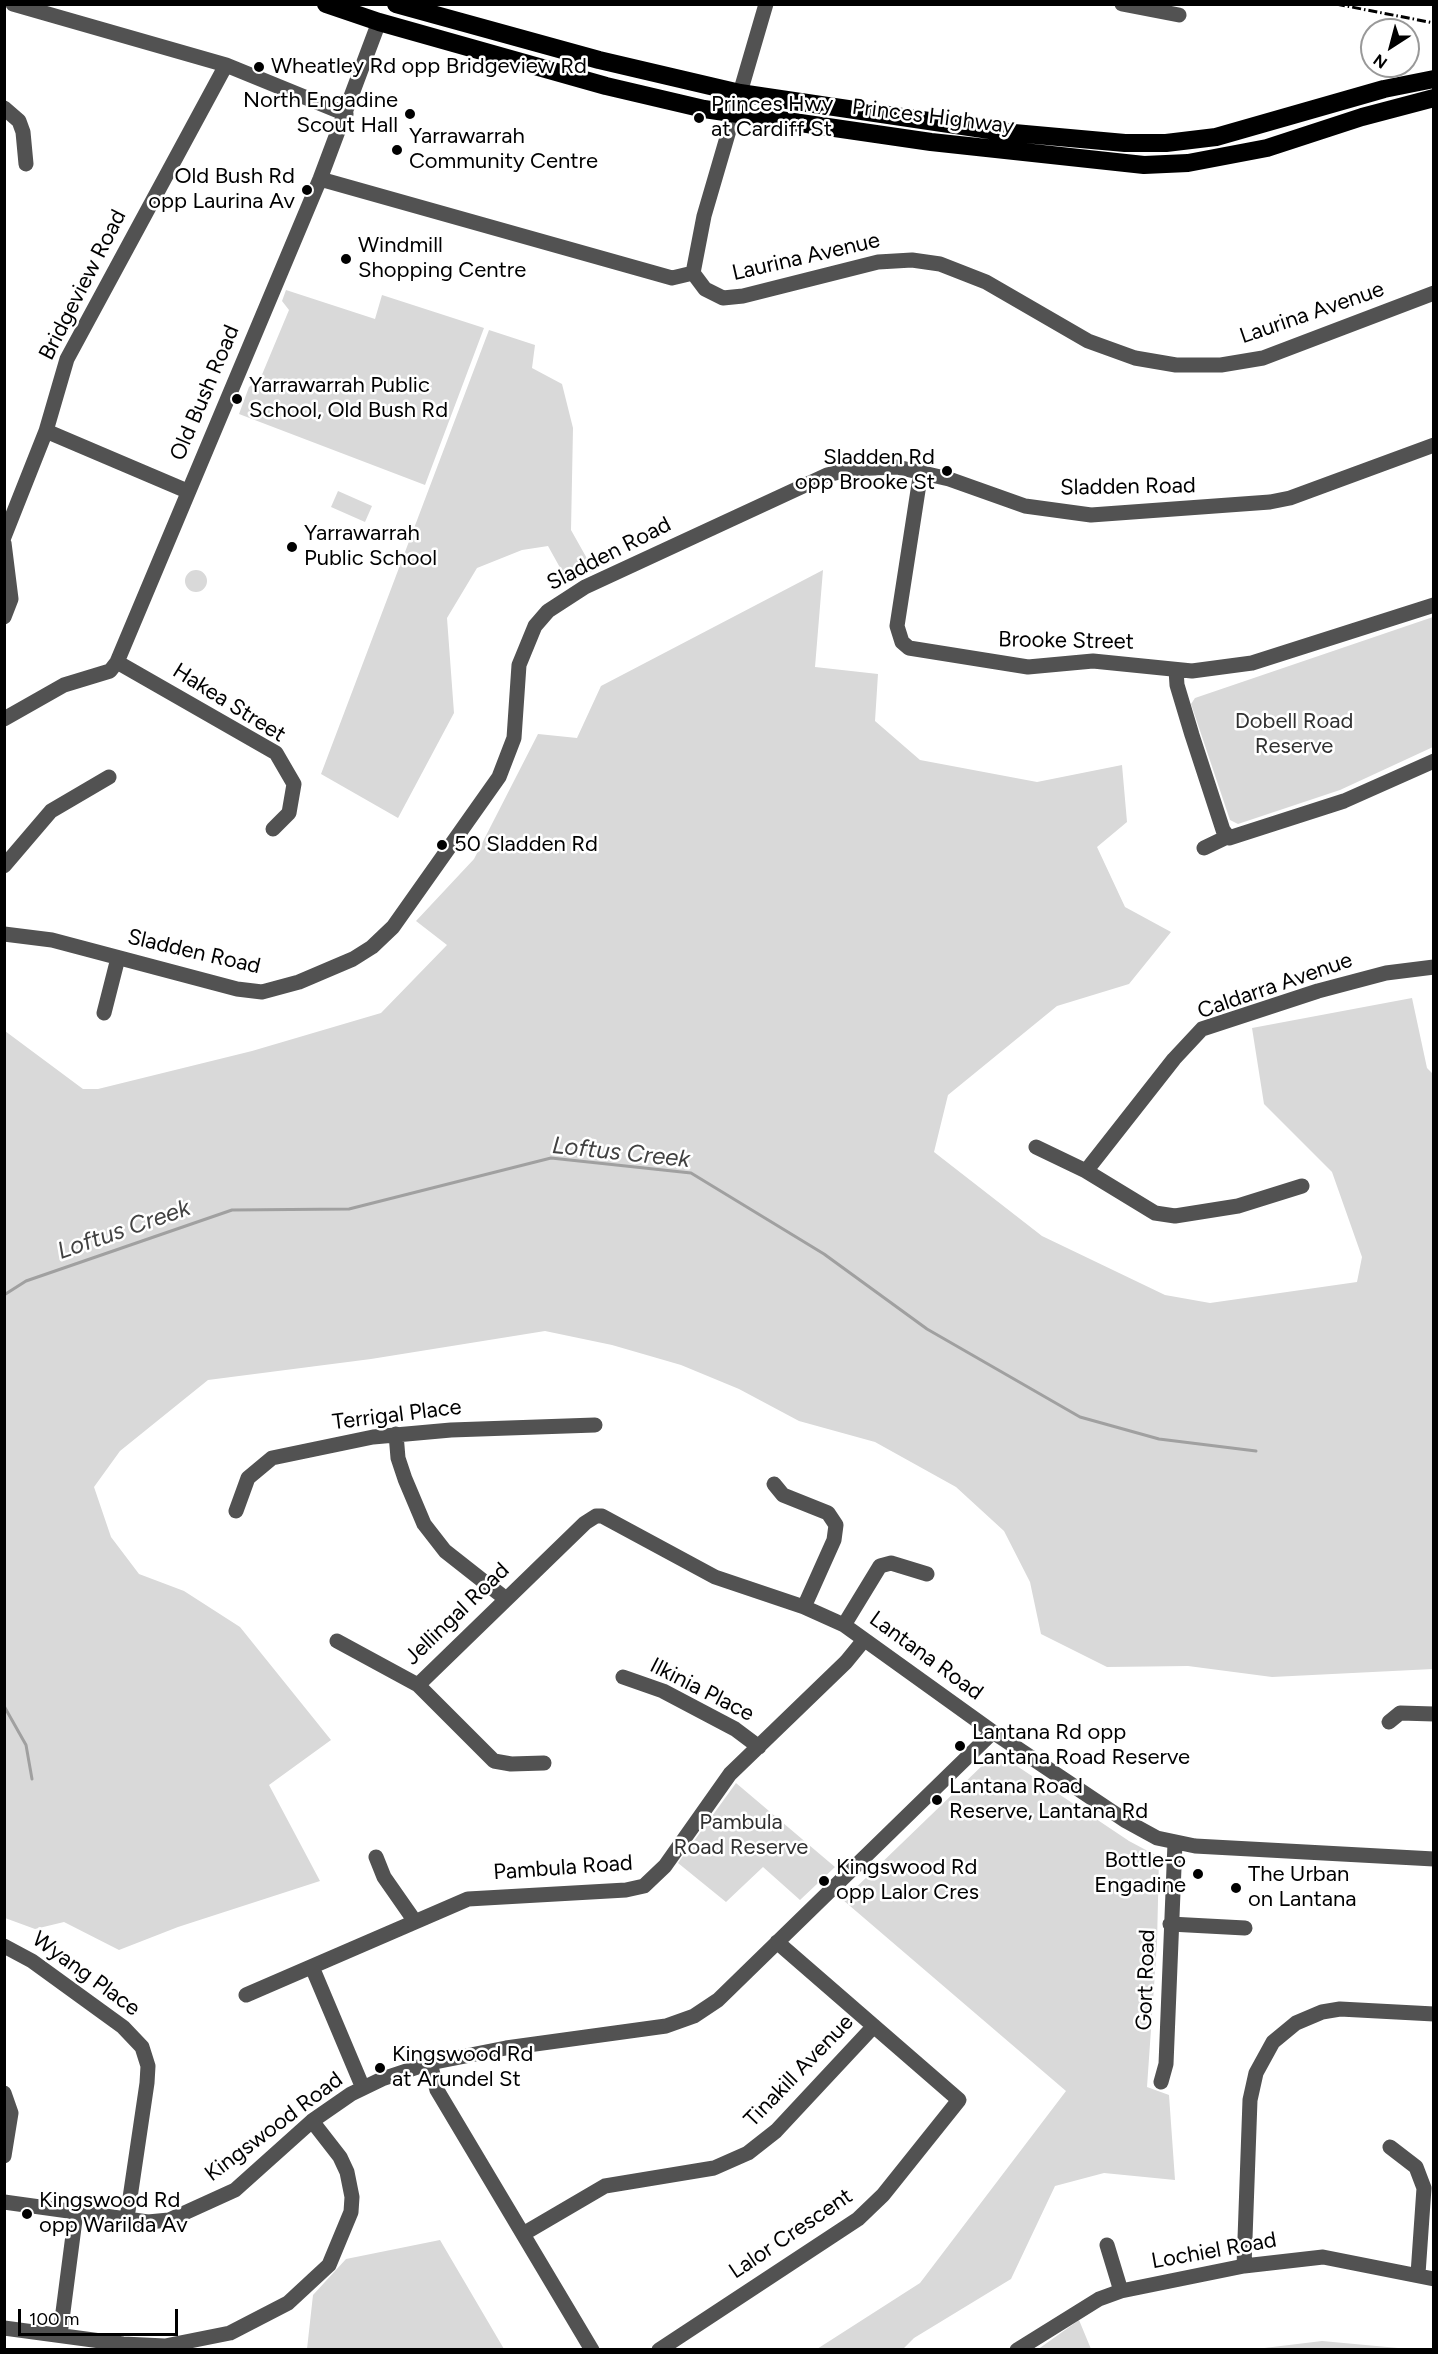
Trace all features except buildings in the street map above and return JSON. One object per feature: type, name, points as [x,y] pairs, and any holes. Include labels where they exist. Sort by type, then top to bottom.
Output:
[{"type":"highway","name":"Princes Highway","points":[[326,4],[379,22],[606,86],[733,114],[931,142],[1144,165],[1188,163],[1267,148],[1362,117],[1434,98]]},
{"type":"highway","points":[[360,4],[372,11],[379,22],[396,17],[429,14]]},
{"type":"highway","name":"Princes Highway","points":[[396,4],[610,63],[740,93],[1003,132],[1125,143],[1166,143],[1216,137],[1384,89],[1434,79]]},
{"type":"street","points":[[13,4],[226,65],[346,114]]},
{"type":"street","points":[[320,179],[672,278],[693,273],[704,216],[766,4]]},
{"type":"street","points":[[1122,4],[1179,15]]},
{"type":"street","name":"Old Bush Road","points":[[117,662],[320,179],[379,22]]},
{"type":"street","name":"Bridgeview Road","points":[[4,537],[46,432],[67,358],[226,65]]},
{"type":"street","points":[[4,108],[18,122],[23,132],[26,164]]},
{"type":"street","name":"Laurina Avenue","points":[[693,273],[710,293],[728,298],[878,262],[927,261],[968,273],[1070,332],[1112,351],[1157,363],[1185,366],[1221,365],[1263,358],[1434,293]]},
{"type":"street","points":[[46,432],[188,491]]},
{"type":"street","name":"Sladden Road","points":[[4,934],[52,940],[237,989],[262,992],[299,982],[372,947],[393,927],[408,908],[499,777],[514,738],[519,665],[535,626],[548,611],[585,587],[827,476],[852,469],[875,467],[921,471],[1025,506],[1091,515],[1270,502],[1290,498],[1434,445]]},
{"type":"street","name":"Brooke Street","points":[[921,471],[897,626],[902,642],[909,648],[1028,667],[1093,661],[1141,664],[1176,670],[1241,666],[1434,605]]},
{"type":"street","points":[[4,543],[11,599],[4,617]]},
{"type":"street","points":[[4,719],[64,685],[110,671],[117,662]]},
{"type":"street","name":"Hakea Street","points":[[117,662],[276,753],[294,784],[289,813],[273,829]]},
{"type":"street","points":[[1176,670],[1177,685],[1192,735],[1227,837]]},
{"type":"street","points":[[1204,848],[1227,837],[1245,834],[1344,801],[1434,761]]},
{"type":"street","points":[[4,866],[51,811],[109,777]]},
{"type":"street","points":[[104,1013],[118,958]]},
{"type":"street","name":"Caldarra Avenue","points":[[1086,1171],[1174,1059],[1202,1029],[1386,973],[1434,967]]},
{"type":"street","points":[[1036,1147],[1086,1171],[1155,1213],[1175,1215],[1238,1206],[1302,1186]]},
{"type":"street","name":"Terrigal Place","points":[[236,1511],[248,1478],[272,1458],[396,1434],[595,1425]]},
{"type":"street","points":[[396,1434],[398,1458],[416,1510],[424,1524],[446,1551],[506,1599]]},
{"type":"street","points":[[774,1484],[783,1495],[828,1513],[836,1525],[834,1540],[804,1607]]},
{"type":"street","name":"Jellingal Road","points":[[337,1641],[418,1685],[585,1523],[596,1516]]},
{"type":"street","name":"Lantana Road","points":[[596,1516],[610,1519],[715,1577],[804,1607],[844,1625],[993,1732],[1126,1821],[1175,1844],[1434,1859]]},
{"type":"street","points":[[844,1625],[880,1566],[891,1563],[927,1574]]},
{"type":"street","name":"Pambula Road","points":[[246,1995],[385,1936],[414,1920],[468,1899],[626,1890],[644,1886],[665,1866],[719,1788],[846,1662],[864,1640]]},
{"type":"street","name":"Ilkinia Place","points":[[623,1677],[663,1691],[744,1734],[759,1747]]},
{"type":"street","points":[[418,1685],[494,1761],[512,1764],[544,1763]]},
{"type":"street","points":[[1389,1722],[1400,1713],[1434,1714]]},
{"type":"street","name":"Kingswood Road","points":[[4,2202],[163,2221],[216,2200],[250,2178],[312,2121],[363,2088],[402,2071],[506,2048],[674,2024],[693,2016],[718,2000],[993,1732]]},
{"type":"street","name":"Gort Road","points":[[1161,2082],[1166,2064],[1175,1844]]},
{"type":"street","points":[[376,1857],[384,1877],[414,1920]]},
{"type":"street","points":[[1170,1924],[1245,1928]]},
{"type":"street","name":"Lalor Crescent","points":[[659,2349],[871,2207],[959,2100],[777,1942]]},
{"type":"street","name":"Wyang Place","points":[[4,1946],[33,1961],[114,2020],[142,2047],[148,2066],[147,2083],[127,2218]]},
{"type":"street","points":[[312,1967],[363,2088]]},
{"type":"street","points":[[1244,2266],[1250,2100],[1261,2060],[1283,2031],[1322,2012],[1340,2009],[1434,2014]]},
{"type":"street","name":"Tinakill Avenue","points":[[522,2234],[605,2186],[714,2168],[748,2152],[776,2131],[874,2026]]},
{"type":"street","points":[[430,2063],[437,2090],[592,2349]]},
{"type":"street","points":[[4,2093],[11,2113],[4,2156]]},
{"type":"street","points":[[4,2328],[147,2346],[188,2343],[230,2333],[271,2314],[304,2292],[329,2265],[351,2212],[352,2197],[351,2185],[340,2157],[312,2121]]},
{"type":"street","points":[[1390,2147],[1416,2167],[1424,2188],[1418,2274]]},
{"type":"street","points":[[60,2335],[76,2212]]},
{"type":"street","points":[[1107,2245],[1121,2291]]},
{"type":"street","name":"Lochiel Road","points":[[1017,2349],[1085,2306],[1121,2291],[1244,2266],[1323,2257],[1434,2279]]},
{"type":"green space","points":[[286,290],[375,319],[382,295],[484,328],[425,485],[239,414],[249,387],[261,377],[289,310],[282,301]]},
{"type":"green space","points":[[489,330],[535,345],[532,368],[562,384],[573,428],[571,530],[594,571],[568,582],[548,546],[522,550],[477,568],[447,618],[454,713],[398,818],[321,774]]},
{"type":"green space","points":[[338,491],[372,506],[365,522],[331,507]]},
{"type":"green space","points":[[196,570],[204,573],[207,581],[204,589],[196,592],[188,589],[185,581],[188,573]]},
{"type":"green space","points":[[823,570],[815,667],[878,674],[875,721],[920,760],[1037,782],[1122,765],[1127,822],[1097,847],[1125,907],[1171,932],[1129,984],[1057,1006],[948,1095],[934,1152],[1042,1236],[1165,1295],[1210,1303],[1357,1282],[1362,1257],[1332,1172],[1264,1104],[1252,1028],[1412,998],[1427,1068],[1434,1075],[1433,1669],[1272,1677],[1188,1666],[1107,1667],[1041,1634],[1030,1582],[1004,1531],[956,1487],[875,1442],[799,1421],[739,1389],[681,1365],[612,1345],[545,1331],[371,1359],[208,1380],[120,1451],[94,1487],[111,1537],[139,1574],[184,1591],[240,1627],[331,1740],[269,1785],[320,1881],[178,1927],[119,1950],[64,1922],[35,1929],[5,1918],[5,1031],[83,1089],[98,1089],[252,1051],[381,1013],[447,945],[416,921],[474,859],[538,734],[577,738],[601,686]]},
{"type":"green space","name":"Dobell Road Reserve","points":[[1433,617],[1433,747],[1340,790],[1238,824],[1230,820],[1191,704],[1195,698]]},
{"type":"green space","points":[[999,1759],[1011,1762],[1129,1841],[1159,1857],[1157,1943],[1147,2087],[1169,2095],[1175,2180],[1104,2173],[1055,2186],[1011,2279],[914,2338],[903,2349],[817,2349],[920,2283],[1066,2091],[843,1900],[988,1760]]},
{"type":"green space","name":"Pambula Road Reserve","points":[[736,1783],[835,1867],[800,1900],[763,1867],[726,1902],[678,1863]]},
{"type":"green space","points":[[440,2240],[504,2349],[307,2349],[313,2295],[346,2259]]},
{"type":"green space","points":[[1079,2320],[1091,2349],[1037,2350]]},
{"type":"green space","points":[[1322,2341],[1409,2349],[1256,2349]]},
{"type":"waterway","name":"Loftus Creek","points":[[4,1295],[26,1281],[232,1210],[349,1209],[551,1158],[691,1173],[824,1254],[927,1329],[1080,1417],[1159,1439],[1256,1451]]},
{"type":"waterway","points":[[4,1706],[26,1745],[32,1779]]},
{"type":"railway","points":[[1336,4],[1434,23]]},
{"type":"place","name":"Wheatley Rd opp Bridgeview Rd","points":[[259,67]]},
{"type":"place","name":"North Engadine Scout Hall","points":[[410,114]]},
{"type":"place","name":"Princes Hwy at Cardiff St","points":[[699,118]]},
{"type":"place","name":"Yarrawarrah Community Centre","points":[[397,150]]},
{"type":"place","name":"Old Bush Rd opp Laurina Av","points":[[307,190]]},
{"type":"place","name":"Windmill Shopping Centre","points":[[346,259]]},
{"type":"place","name":"Yarrawarrah Public School, Old Bush Rd","points":[[237,399]]},
{"type":"place","name":"Sladden Rd opp Brooke St","points":[[947,471]]},
{"type":"place","name":"Yarrawarrah Public School","points":[[292,547]]},
{"type":"place","name":"50 Sladden Rd","points":[[442,845]]},
{"type":"place","name":"Lantana Rd opp Lantana Road Reserve","points":[[960,1746]]},
{"type":"place","name":"Lantana Road Reserve, Lantana Rd","points":[[937,1800]]},
{"type":"place","name":"Bottle-o Engadine","points":[[1198,1874]]},
{"type":"place","name":"Kingswood Rd opp Lalor Cres","points":[[824,1881]]},
{"type":"place","name":"The Urban on Lantana","points":[[1236,1888]]},
{"type":"place","name":"Kingswood Rd at Arundel St","points":[[380,2068]]},
{"type":"place","name":"Kingswood Rd opp Warilda Av","points":[[27,2214]]}]
